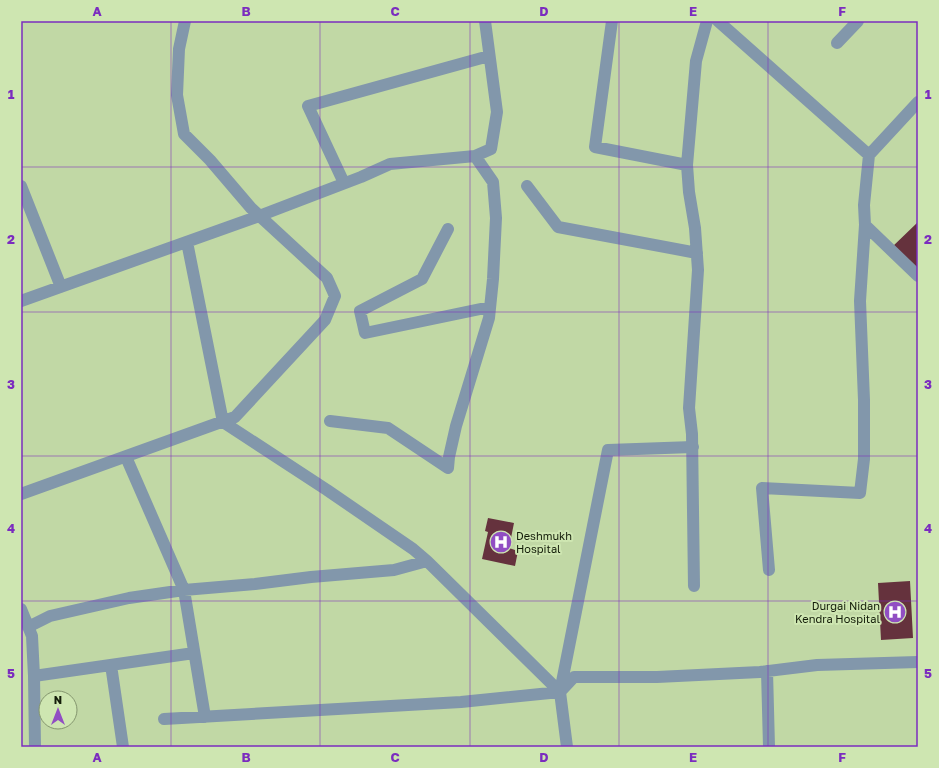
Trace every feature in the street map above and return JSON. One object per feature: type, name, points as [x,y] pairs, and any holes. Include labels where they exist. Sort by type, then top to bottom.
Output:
[{"type":"street","points":[[21,494],[235,417],[325,320],[335,296],[327,278],[251,208],[210,160],[184,134],[178,95],[179,49],[185,21]]},
{"type":"street","points":[[21,300],[259,216],[390,164],[475,156],[491,149],[497,112],[485,21]]},
{"type":"street","points":[[612,21],[595,147],[687,165]]},
{"type":"street","points":[[694,586],[693,447],[689,408],[698,270],[695,228],[689,192],[687,165],[696,61],[707,21]]},
{"type":"street","points":[[718,21],[869,155]]},
{"type":"street","points":[[837,43],[858,21]]},
{"type":"street","points":[[344,183],[308,106],[489,56]]},
{"type":"street","points":[[769,570],[762,488],[860,493],[864,459],[864,400],[860,301],[865,225],[864,205],[869,155],[918,102]]},
{"type":"street","points":[[330,421],[388,428],[448,468],[456,426],[489,318],[490,307],[496,218],[493,182],[475,156]]},
{"type":"street","points":[[21,186],[61,287]]},
{"type":"street","points":[[526,186],[558,227],[697,253]]},
{"type":"street","points":[[865,225],[918,276]]},
{"type":"street","points":[[448,229],[422,279],[360,311],[365,333],[490,307]]},
{"type":"street","points":[[187,242],[223,422],[333,494],[413,549],[560,692]]},
{"type":"street","points":[[567,747],[560,692],[608,450],[693,447]]},
{"type":"street","points":[[126,457],[184,590],[205,717]]},
{"type":"street","points":[[28,627],[50,616],[129,598],[184,590],[394,570],[427,561]]},
{"type":"street","points":[[21,609],[32,636],[35,747]]},
{"type":"street","points":[[34,676],[194,653]]},
{"type":"street","points":[[164,719],[461,702],[560,692],[574,677],[657,677],[767,671],[817,665],[918,662]]},
{"type":"street","points":[[111,665],[123,747]]},
{"type":"street","points":[[767,671],[769,747]]},
{"type":"building","points":[[918,222],[918,274],[891,248]]},
{"type":"building","points":[[488,518],[514,523],[509,548],[518,551],[515,566],[482,559],[488,532],[485,531]]},
{"type":"building","points":[[910,581],[913,638],[881,640],[878,583]]},
{"type":"place","name":"Deshmukh Hospital","points":[[501,542]]},
{"type":"place","name":"Durgai Nidan Kendra Hospital","points":[[895,612]]}]
